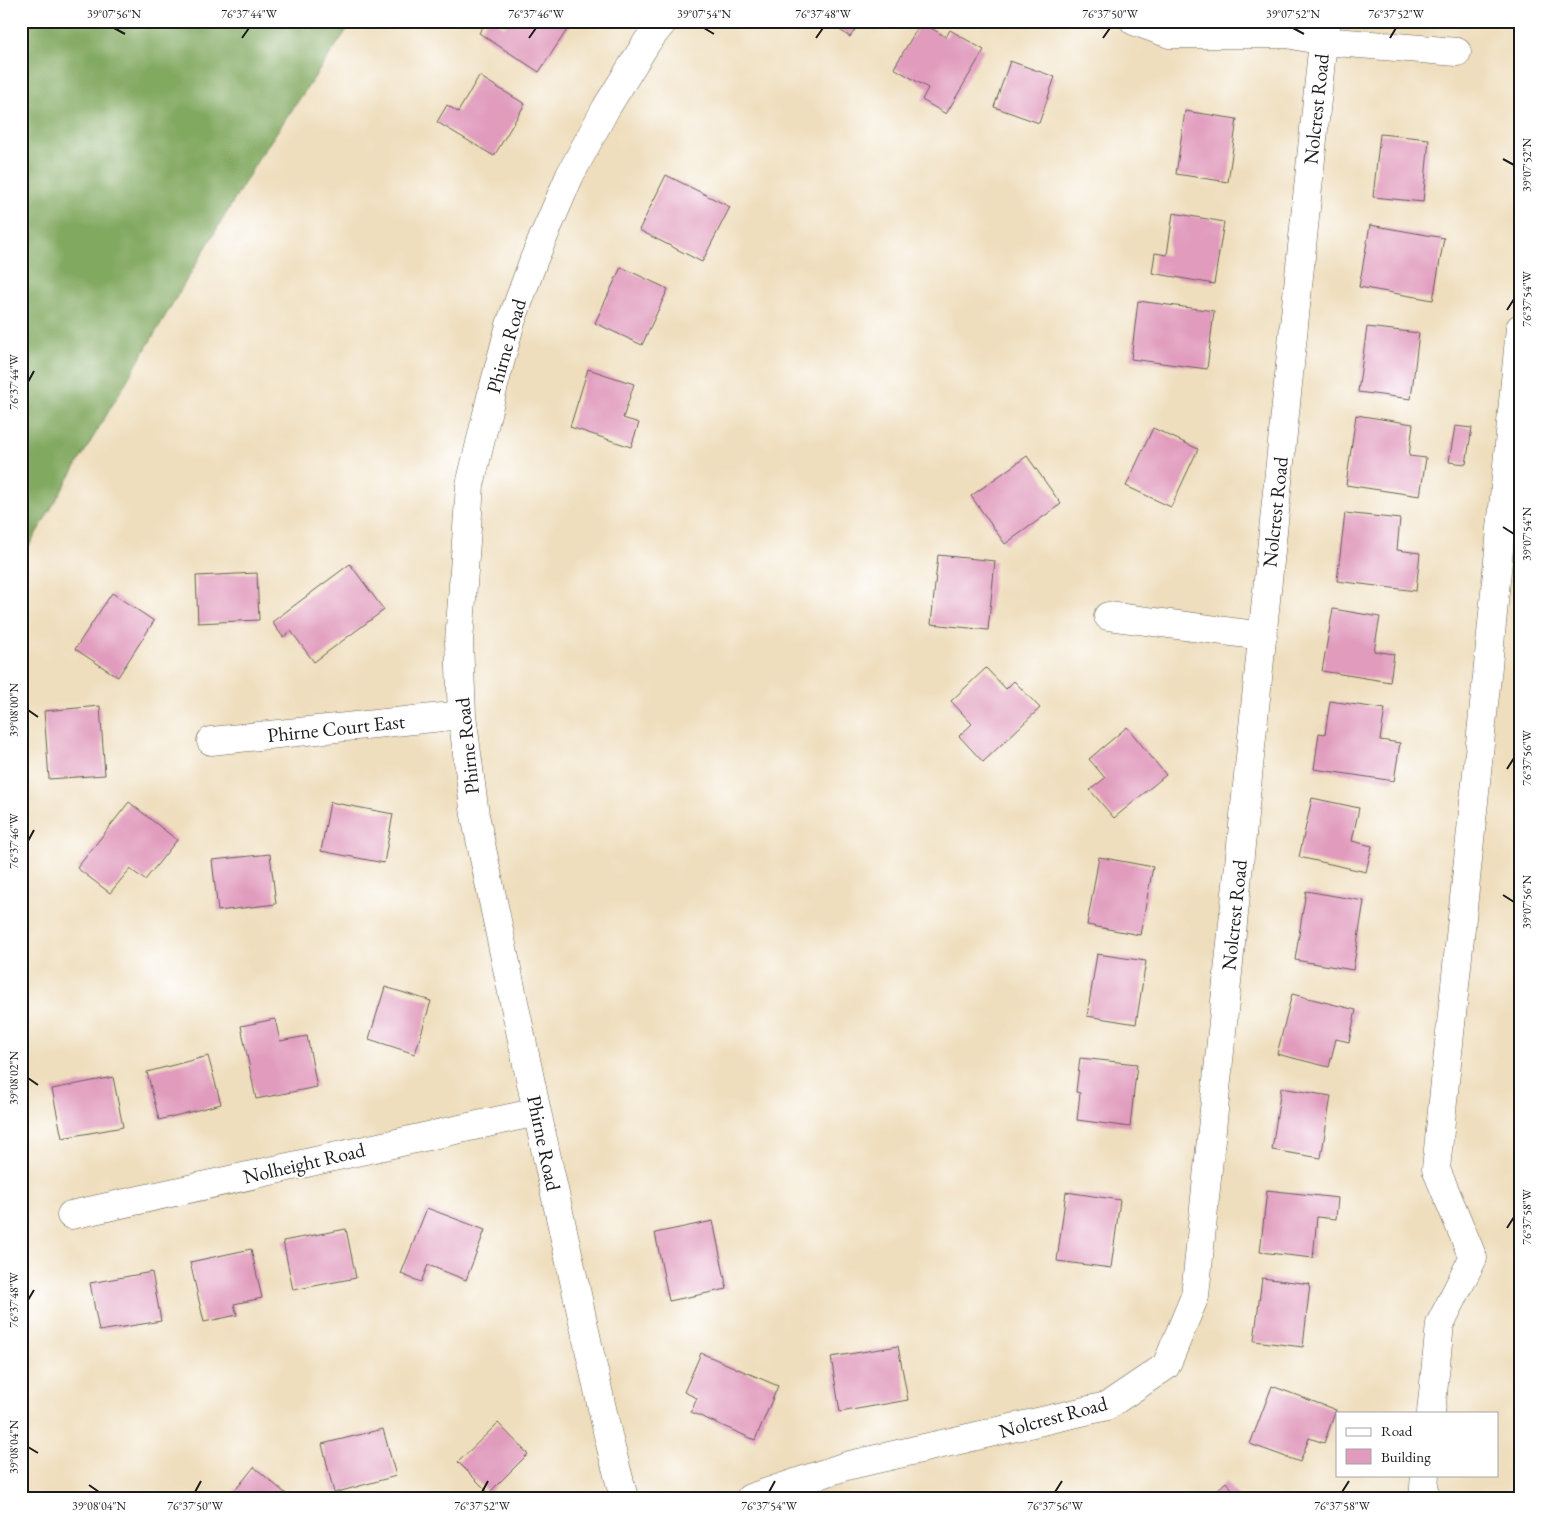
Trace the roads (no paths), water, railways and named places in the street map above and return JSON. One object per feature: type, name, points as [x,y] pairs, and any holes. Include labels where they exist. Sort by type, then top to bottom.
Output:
[{"type":"street","name":"Phirne Road","points":[[624,1498],[609,1440],[537,1112],[475,815],[462,714],[459,634],[470,485],[510,324],[534,259],[570,175],[606,108],[647,42],[664,21]]},
{"type":"street","points":[[1134,21],[1170,34],[1288,34],[1325,31],[1457,52]]},
{"type":"street","name":"Nolcrest Road","points":[[750,1498],[846,1466],[1107,1406],[1166,1366],[1195,1296],[1325,31]]},
{"type":"street","points":[[1431,1412],[1440,1324],[1473,1258],[1436,1169],[1489,656],[1520,328]]},
{"type":"street","points":[[1108,616],[1263,636]]},
{"type":"street","name":"Phirne Court East","points":[[211,741],[462,714]]},
{"type":"street","name":"Nolheight Road","points":[[71,1215],[537,1112]]},
{"type":"street","points":[[1423,1498],[1425,1476]]}]
